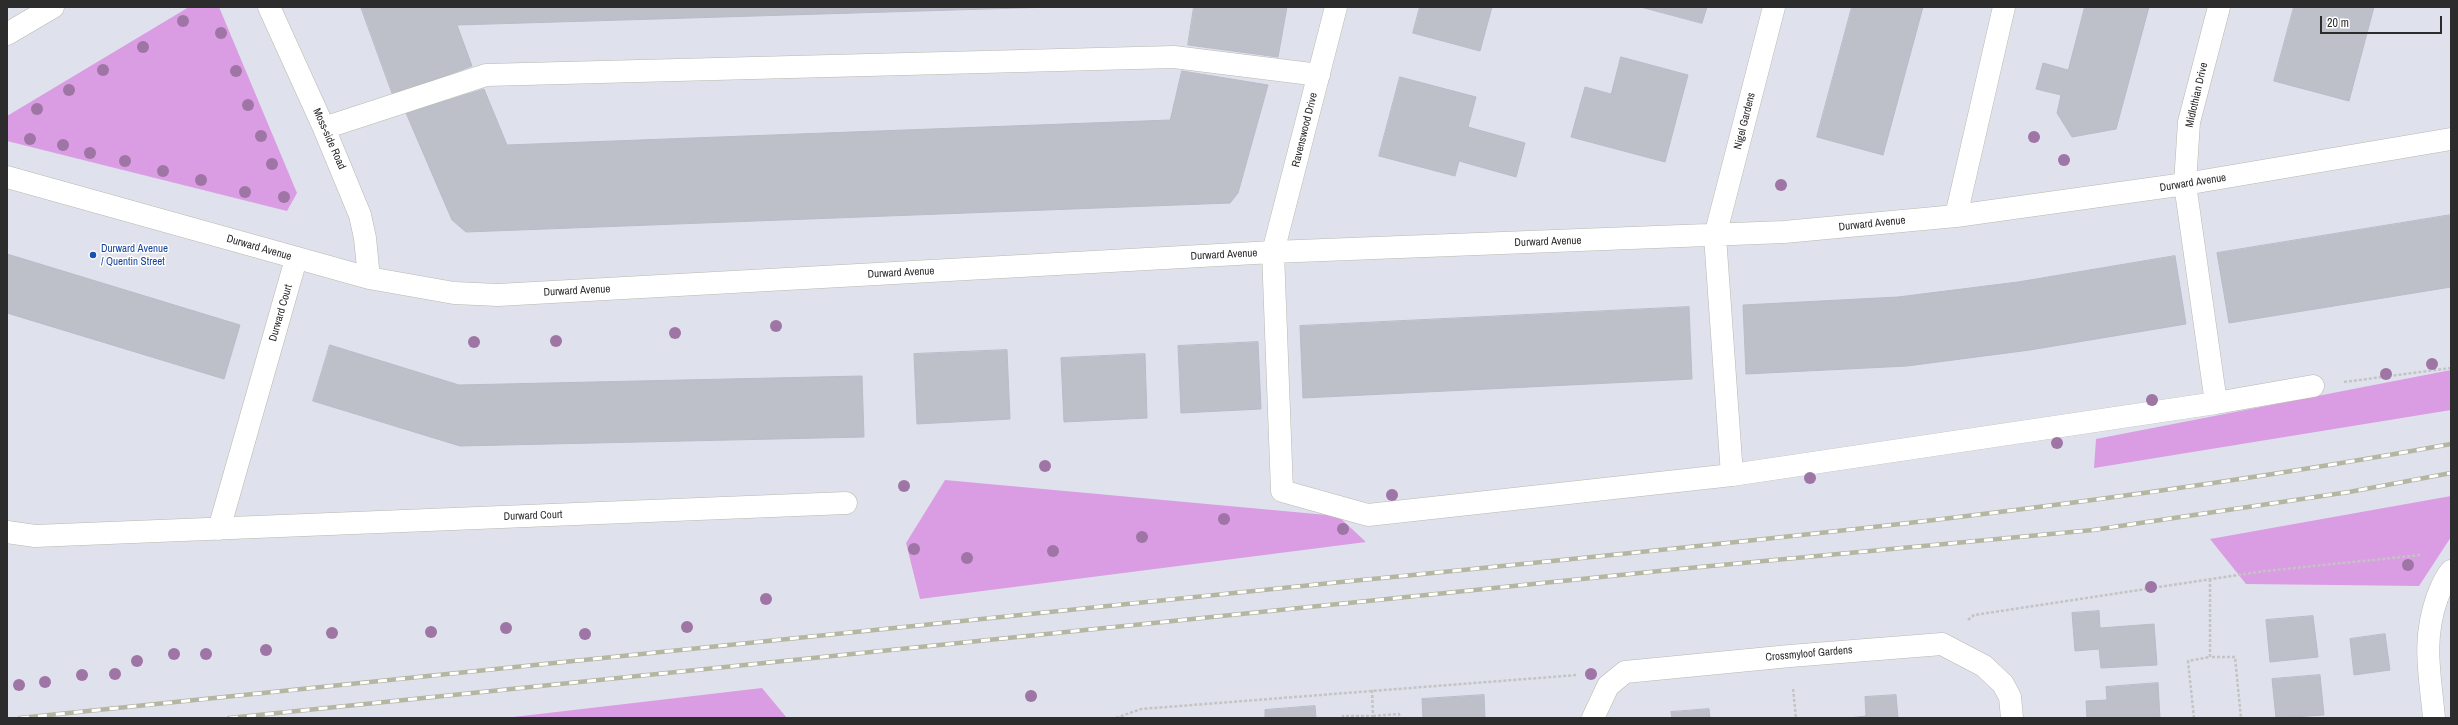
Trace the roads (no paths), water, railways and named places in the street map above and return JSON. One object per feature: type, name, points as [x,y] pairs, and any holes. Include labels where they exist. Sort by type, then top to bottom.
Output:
[{"type":"street","points":[[7,34],[53,7]]},
{"type":"street","name":"Moss-side Road","points":[[269,7],[324,128],[360,215],[365,238],[368,278]]},
{"type":"street","name":"Ravenswood Drive","points":[[1336,7],[1274,252],[1282,491],[1368,515],[1732,475]]},
{"type":"street","name":"Nigel Gardens","points":[[1732,475],[1715,236],[1774,7]]},
{"type":"street","points":[[1956,216],[2004,7]]},
{"type":"street","name":"Midlothian Drive","points":[[2216,403],[2185,184],[2189,122],[2219,7]]},
{"type":"street","points":[[324,128],[486,75],[1174,57],[1319,75]]},
{"type":"street","name":"Durward Avenue","points":[[7,177],[368,278],[454,293],[498,296],[1274,252],[1715,236],[1792,231],[1956,216],[2185,184],[2451,139]]},
{"type":"street","name":"Durward Court","points":[[219,529],[296,258]]},
{"type":"street","points":[[1732,475],[2216,403],[2313,386]]},
{"type":"street","name":"Durward Court","points":[[7,532],[34,536],[846,504]]},
{"type":"street","points":[[2434,718],[2427,645],[2431,618],[2444,578],[2451,571]]},
{"type":"street","name":"Crossmyloof Gardens","points":[[1592,718],[1608,686],[1625,672],[1790,656],[1942,644],[1984,666],[2003,684],[2010,698],[2012,718]]},
{"type":"railway","points":[[20,718],[1758,540],[2175,489],[2313,468],[2451,444]]},
{"type":"railway","points":[[229,718],[1679,569],[2093,530],[2349,492],[2451,473]]},
{"type":"place","name":"Durward Avenue / Quentin Street","points":[[93,255]]}]
